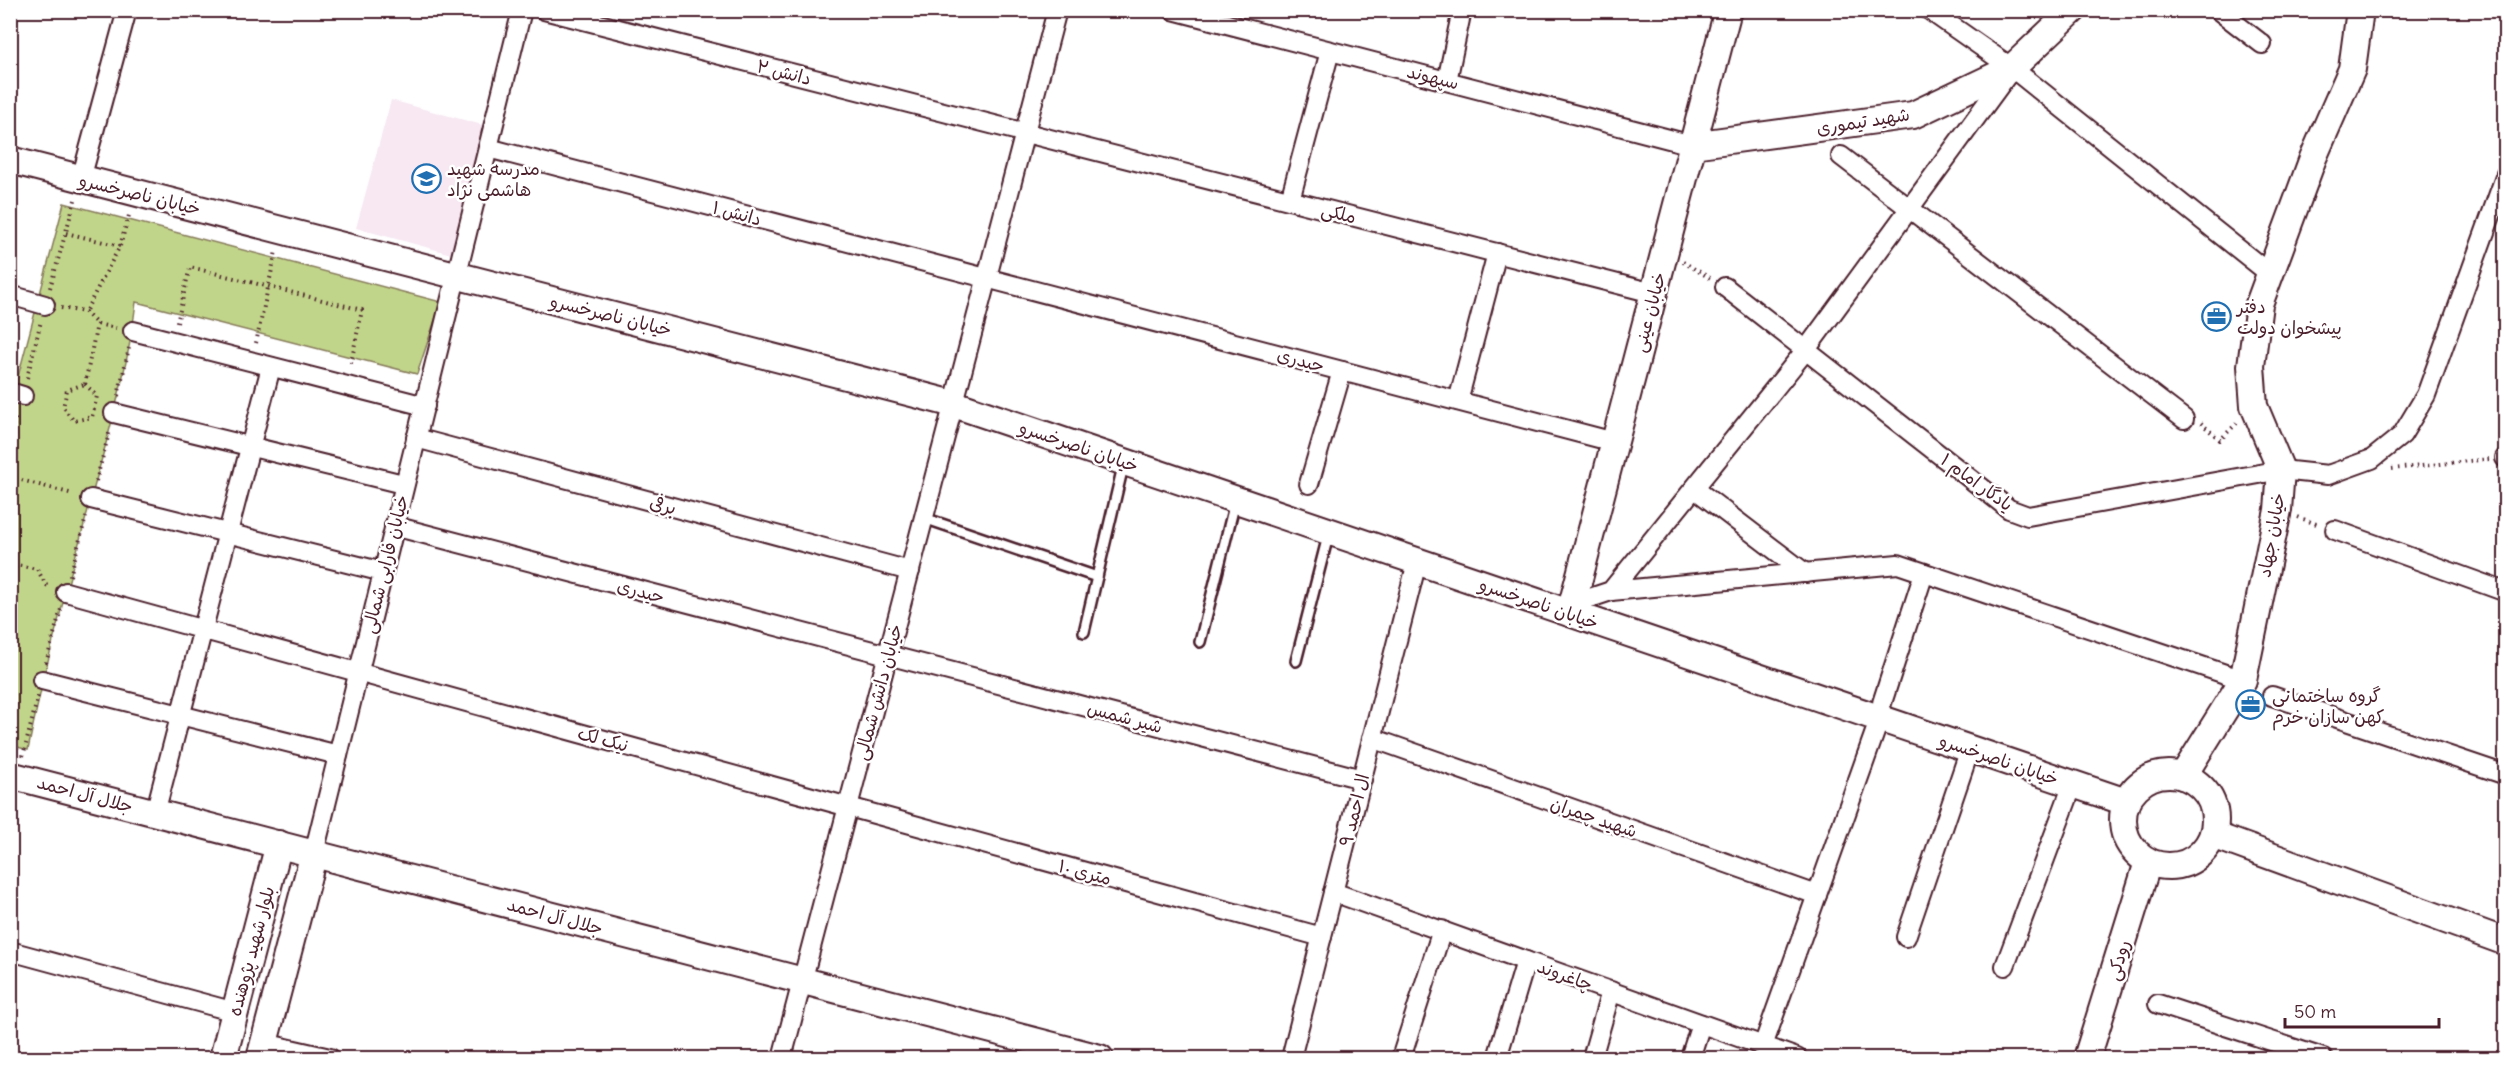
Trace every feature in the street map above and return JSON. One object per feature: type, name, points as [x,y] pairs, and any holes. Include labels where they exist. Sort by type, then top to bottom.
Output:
[{"type":"street","points":[[81,179],[127,10]]},
{"type":"street","name":"خیابان فارابی شمالی","points":[[314,853],[522,10]]},
{"type":"street","name":"دانش ۲","points":[[544,10],[1025,133]]},
{"type":"street","name":"خیابان دانش شمالی","points":[[782,1059],[1057,10]]},
{"type":"street","name":"سپهوند","points":[[1173,10],[1692,145]]},
{"type":"street","points":[[1448,81],[1462,10]]},
{"type":"street","name":"خیابان عینی","points":[[1571,609],[1728,10]]},
{"type":"street","points":[[1929,10],[2012,68],[2271,275]]},
{"type":"street","name":"شهید تیموری","points":[[1692,145],[1913,115],[2012,68],[2073,10]]},
{"type":"street","points":[[2218,10],[2262,44]]},
{"type":"street","name":"خیابان جهاد","points":[[2183,776],[2243,680],[2278,510],[2281,470],[2254,406],[2252,366],[2259,304],[2313,158],[2352,69],[2360,10]]},
{"type":"street","points":[[1290,200],[1330,51]]},
{"type":"street","points":[[1611,591],[1805,351],[2012,68]]},
{"type":"street","name":"ملکی","points":[[1025,133],[1653,293]]},
{"type":"street","name":"دانش ۱","points":[[488,148],[987,278]]},
{"type":"street","points":[[1841,156],[2184,419]]},
{"type":"street","name":"خیابان ناصرخسرو","points":[[10,160],[954,404],[1417,562],[1571,609],[1881,711],[1970,749],[2126,802]]},
{"type":"street","name":"یادگار امام ۱","points":[[1725,287],[2009,509],[2028,516],[2281,470],[2328,475],[2372,459],[2402,435],[2426,395],[2505,174]]},
{"type":"street","points":[[1458,401],[1497,253]]},
{"type":"street","name":"حیدری","points":[[987,278],[1614,442]]},
{"type":"street","points":[[10,295],[45,305]]},
{"type":"street","points":[[133,331],[425,405]]},
{"type":"street","points":[[155,813],[271,367]]},
{"type":"street","points":[[1309,484],[1342,371]]},
{"type":"street","points":[[114,413],[403,483]]},
{"type":"street","name":"برفی","points":[[416,438],[910,571]]},
{"type":"street","points":[[1695,489],[1805,573]]},
{"type":"street","points":[[91,499],[383,572]]},
{"type":"street","name":"حیدری","points":[[394,526],[888,656]]},
{"type":"street","points":[[2335,530],[2505,592]]},
{"type":"street","name":"ال احمد ۹","points":[[1291,1059],[1417,562]]},
{"type":"street","points":[[1571,609],[1611,591],[1898,564],[2243,680]]},
{"type":"street","points":[[1763,1046],[1881,711],[1924,573]]},
{"type":"street","name":"نیک لک","points":[[66,592],[848,806]]},
{"type":"street","name":"شیر شمس","points":[[888,656],[1362,779]]},
{"type":"street","points":[[42,680],[338,754]]},
{"type":"street","points":[[2272,696],[2505,776]]},
{"type":"street","name":"شهید چمران","points":[[1372,738],[1816,895]]},
{"type":"street","points":[[1906,938],[1970,749]]},
{"type":"street","points":[[2156,775],[2183,776],[2196,782],[2206,793],[2214,806],[2216,821],[2213,835],[2206,849],[2194,860],[2180,866],[2164,867],[2148,862],[2128,843],[2123,830],[2122,815],[2133,790],[2143,781],[2156,775]]},
{"type":"street","name":"جلال آل احمد","points":[[14,776],[1100,1059]]},
{"type":"street","points":[[2005,966],[2073,784]]},
{"type":"street","name":"۱۰ متری","points":[[848,806],[1322,937]]},
{"type":"street","points":[[2213,835],[2505,942]]},
{"type":"street","name":"بلوار شهید پژوهنده","points":[[223,1059],[279,844]]},
{"type":"street","name":"بلوار شهید پژوهنده","points":[[262,1051],[314,853]]},
{"type":"street","name":"رودکی","points":[[2087,1059],[2148,862]]},
{"type":"street","name":"چاغروند","points":[[1333,892],[1790,1057]]},
{"type":"street","points":[[1401,1059],[1442,930]]},
{"type":"street","points":[[10,951],[235,1012]]},
{"type":"street","points":[[1497,1059],[1526,961]]},
{"type":"street","points":[[1592,1059],[1611,992]]},
{"type":"street","points":[[2158,1004],[2323,1059]]},
{"type":"street","points":[[1690,1059],[1701,1024]]},
{"type":"street","points":[[262,1051],[330,1059]]},
{"type":"lane","points":[[1084,632],[1124,461]]},
{"type":"lane","points":[[1200,642],[1236,499]]},
{"type":"lane","points":[[924,518],[1097,577]]},
{"type":"lane","points":[[1296,661],[1329,531]]},
{"type":"path","points":[[85,312],[120,246],[136,193]]},
{"type":"path","points":[[252,362],[280,230]]},
{"type":"path","points":[[66,234],[120,246]]},
{"type":"path","points":[[1665,251],[1725,287]]},
{"type":"path","points":[[172,342],[190,267],[268,286],[362,310],[346,385]]},
{"type":"path","points":[[14,776],[114,413],[133,331],[97,324],[85,312],[45,305]]},
{"type":"path","points":[[85,384],[97,324]]},
{"type":"path","points":[[85,384],[97,396],[92,417],[74,421],[63,407],[67,390],[85,384]]},
{"type":"path","points":[[2184,419],[2188,413],[2220,440],[2254,406]]},
{"type":"path","points":[[2387,469],[2505,458]]},
{"type":"path","points":[[10,477],[91,499]]},
{"type":"path","points":[[2278,510],[2335,530]]},
{"type":"path","points":[[10,571],[17,565],[36,569],[46,585],[66,592]]},
{"type":"shaded area","name":"مدرسه شهید ه‍اشمی نژاد","points":[[391,100],[497,129],[462,257],[356,228]]},
{"type":"green space","points":[[64,203],[441,302],[417,374],[136,302],[119,391],[51,648],[28,750],[11,745],[11,403]]},
{"type":"place","name":"مدرسه شهید ه‍اشمی نژاد","points":[[426,178]]},
{"type":"place","name":"دفتر پیشخوان دولت","points":[[2216,316]]},
{"type":"place","name":"گروه ساختمانی کهن سازان خرم","points":[[2251,705]]}]
